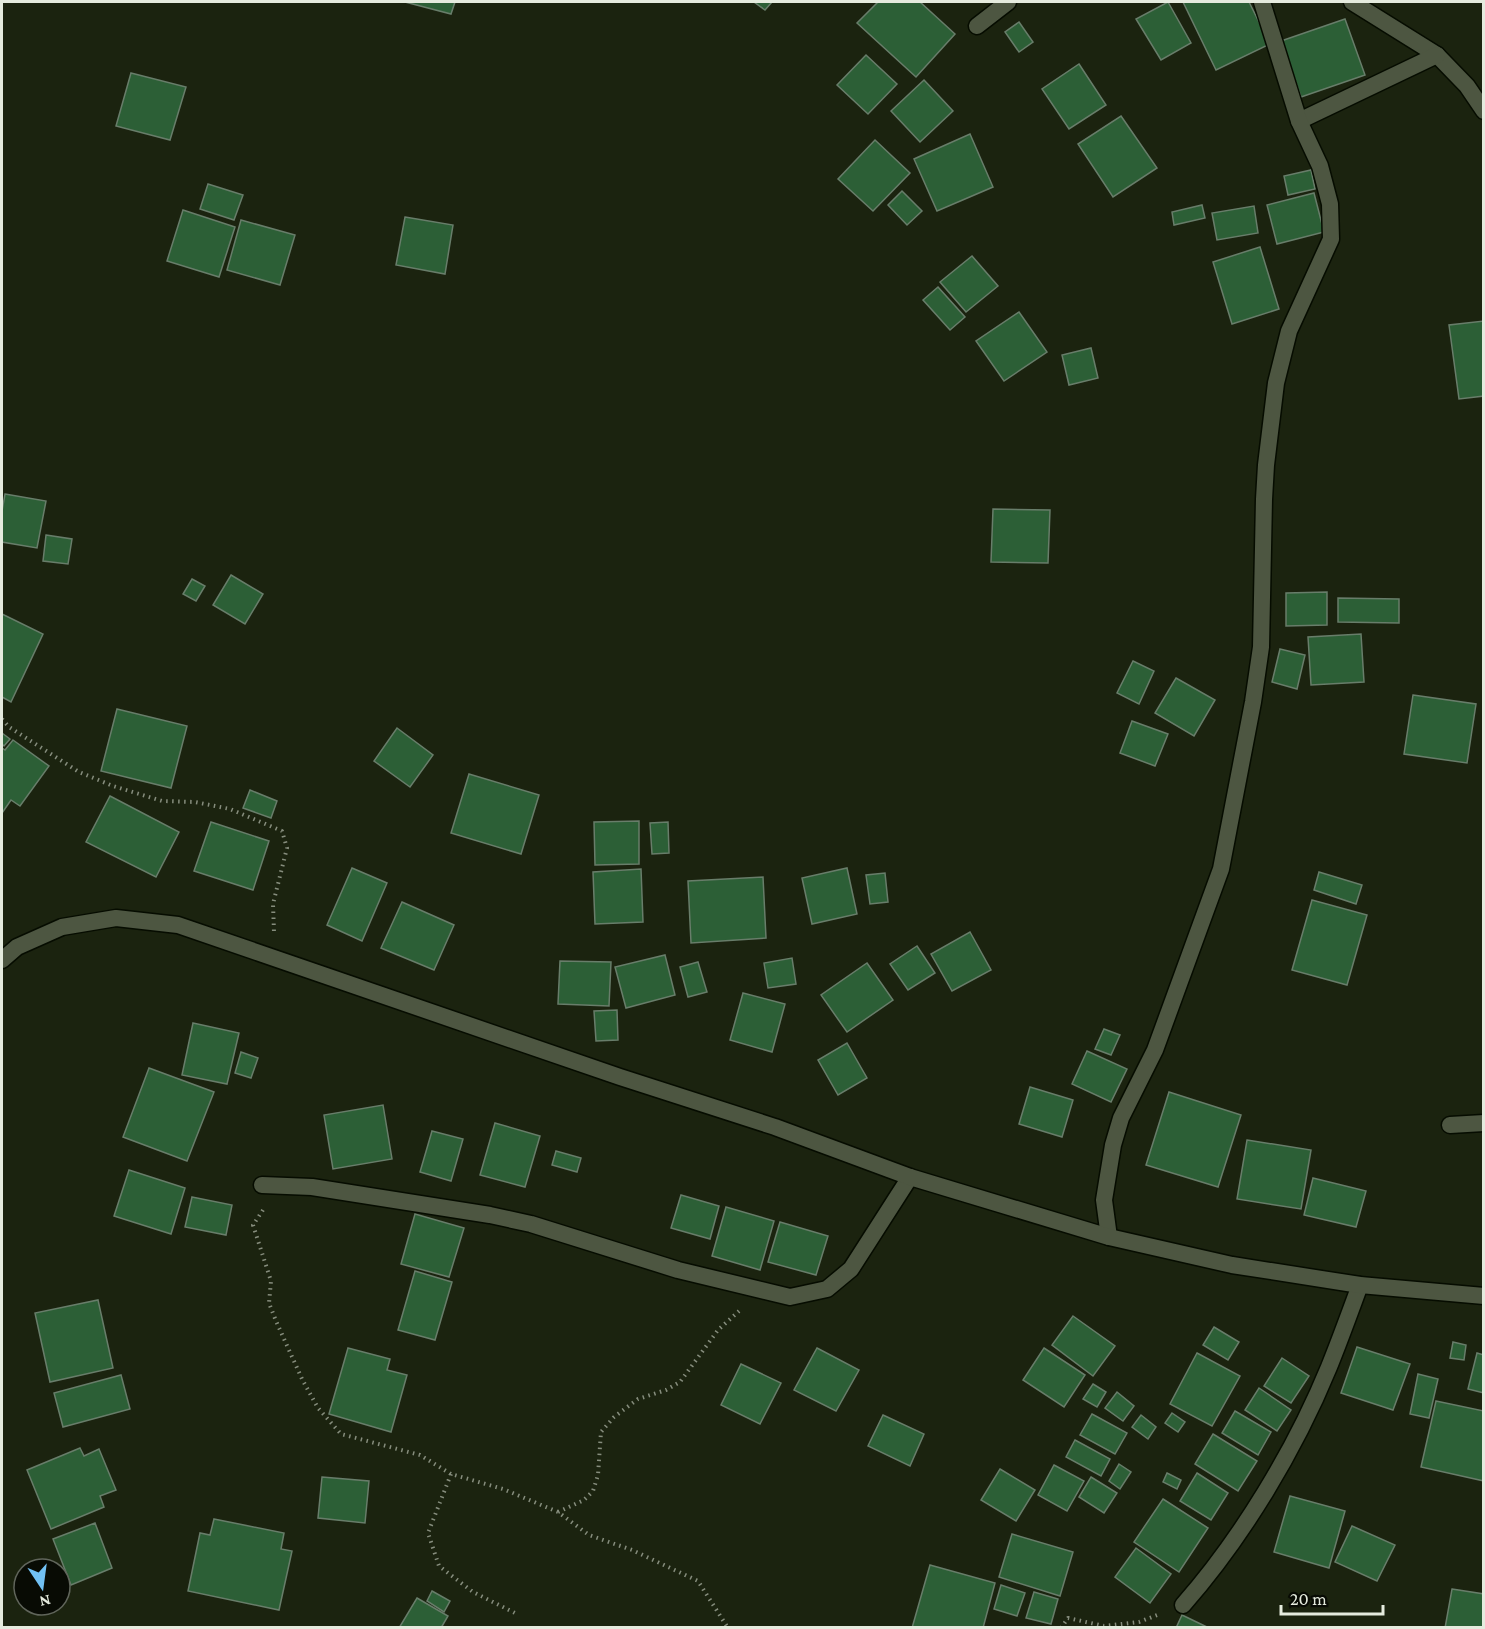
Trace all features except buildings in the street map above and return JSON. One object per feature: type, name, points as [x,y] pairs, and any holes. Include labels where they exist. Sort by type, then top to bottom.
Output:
[{"type":"street","points":[[977,26],[1008,2]]},
{"type":"street","points":[[1110,1237],[1104,1200],[1113,1145],[1121,1118],[1155,1050],[1221,869],[1253,702],[1261,647],[1266,465],[1276,383],[1289,331],[1331,239],[1330,204],[1320,166],[1299,121],[1262,2]]},
{"type":"street","points":[[1352,2],[1437,55],[1467,86],[1484,111]]},
{"type":"street","points":[[1299,121],[1437,55]]},
{"type":"street","points":[[2,960],[17,947],[62,927],[116,918],[178,925],[620,1077],[775,1127],[910,1177],[1110,1237],[1232,1265],[1360,1285],[1484,1296]]},
{"type":"street","points":[[1450,1125],[1484,1123]]},
{"type":"street","points":[[262,1185],[312,1187],[490,1215],[531,1224],[678,1270],[790,1297],[827,1289],[851,1269],[910,1177]]},
{"type":"street","points":[[1183,1605],[1200,1586],[1237,1534],[1285,1459],[1329,1368],[1360,1285]]},
{"type":"path","points":[[2,718],[9,727],[79,772],[113,786],[162,801],[195,802],[230,809],[282,831],[287,848],[273,904],[274,957]]},
{"type":"path","points":[[262,1185],[262,1212],[253,1225],[271,1281],[269,1304],[288,1351],[318,1408],[341,1434],[420,1455],[451,1473],[503,1489],[558,1512],[589,1535],[632,1550],[698,1581],[728,1628]]},
{"type":"path","points":[[558,1512],[584,1500],[593,1491],[598,1475],[601,1432],[638,1399],[666,1390],[680,1382],[718,1330],[744,1307]]},
{"type":"path","points":[[451,1473],[428,1533],[439,1566],[473,1592],[517,1614]]},
{"type":"path","points":[[1061,1628],[1068,1618],[1104,1626],[1139,1622],[1183,1605]]}]
